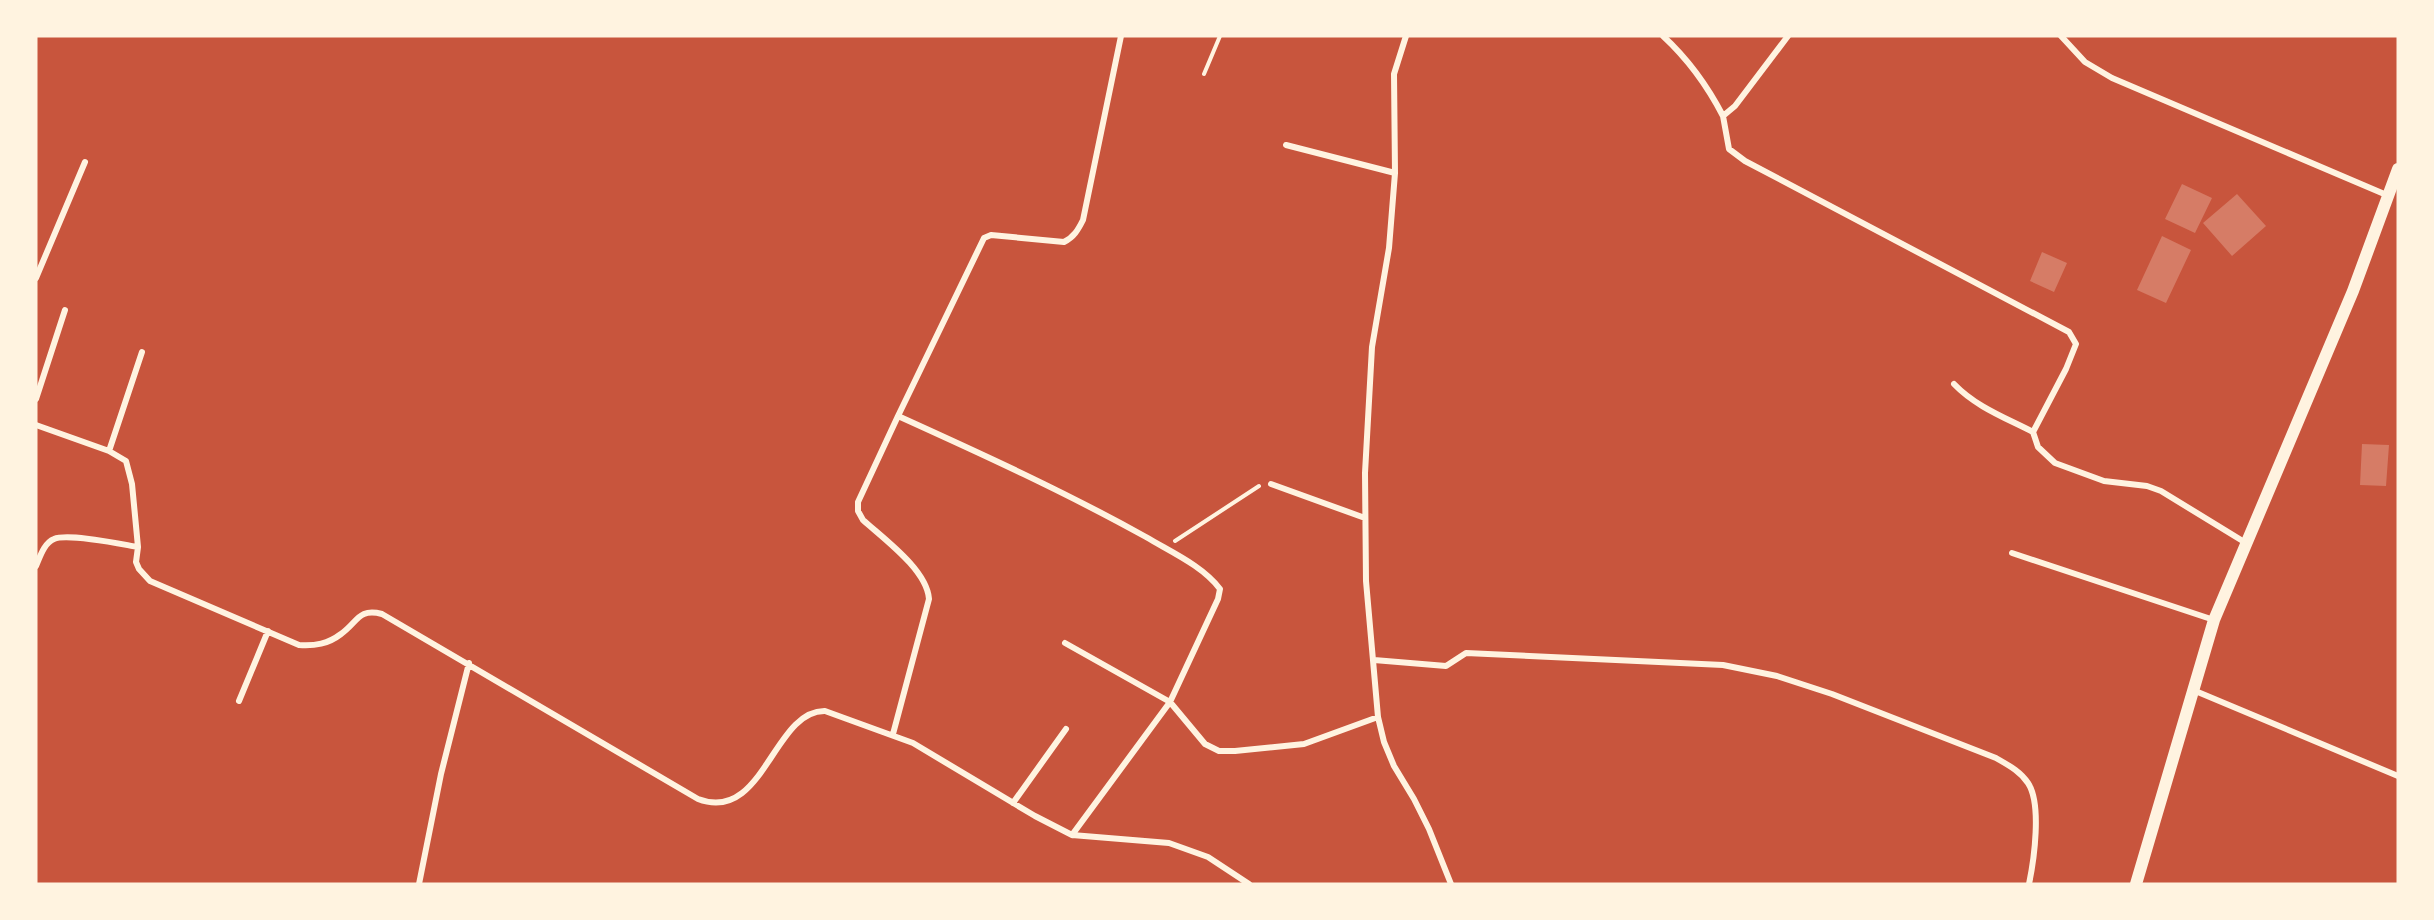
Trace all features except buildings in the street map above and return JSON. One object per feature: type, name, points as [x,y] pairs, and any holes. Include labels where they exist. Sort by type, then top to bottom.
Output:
[{"type":"main road","points":[[2136,884],[2214,620],[2353,291],[2398,170]]},
{"type":"street","points":[[893,734],[929,599],[928,589],[920,574],[863,520],[858,511],[858,502],[984,238],[991,235],[1064,242],[1073,238],[1083,220],[1121,36]]},
{"type":"street","points":[[1406,36],[1394,74],[1395,173],[1389,248],[1371,347],[1365,473],[1366,580],[1378,717],[1384,742],[1394,766],[1424,819],[1451,884]]},
{"type":"street","points":[[1663,36],[1680,52],[1706,84],[1722,116],[1729,149],[1745,161],[2073,336],[2076,344],[2066,369],[2033,432]]},
{"type":"street","points":[[1722,116],[1735,106],[1788,36]]},
{"type":"street","points":[[2061,36],[2085,62],[2112,78],[2390,196]]},
{"type":"street","points":[[1286,145],[1395,173]]},
{"type":"street","points":[[36,278],[85,162]]},
{"type":"street","points":[[36,399],[65,310]]},
{"type":"street","points":[[109,451],[142,352]]},
{"type":"street","points":[[1954,384],[1965,396],[1981,406],[2033,432],[2038,447],[2055,463],[2104,481],[2147,486],[2161,491],[2247,543]]},
{"type":"street","points":[[898,416],[1033,477],[1165,548],[1212,578],[1220,589],[1218,599],[1170,702],[1072,835]]},
{"type":"street","points":[[36,425],[109,451],[126,461],[132,484],[138,547],[136,562],[150,581],[299,645],[318,646],[341,634],[362,614],[371,611],[382,614],[698,799],[718,804],[741,794],[801,720],[815,711],[825,711],[893,734],[929,752],[1013,803],[1072,835],[1169,843],[1208,856],[1249,884]]},
{"type":"street","points":[[1271,484],[1365,518]]},
{"type":"street","points":[[36,566],[45,546],[54,539],[71,537],[138,547]]},
{"type":"street","points":[[2012,553],[2214,620]]},
{"type":"street","points":[[239,701],[268,631]]},
{"type":"street","points":[[1065,643],[1170,702],[1205,744],[1219,751],[1304,744],[1378,717]]},
{"type":"street","points":[[1374,660],[1446,666],[1466,652],[1723,665],[1777,676],[1832,694],[1996,758],[2015,768],[2029,784],[2036,801],[2029,884]]},
{"type":"street","points":[[419,884],[441,774],[469,663]]},
{"type":"street","points":[[2193,690],[2326,748],[2398,776]]},
{"type":"street","points":[[1013,803],[1066,729]]},
{"type":"path","points":[[1204,74],[1220,36]]},
{"type":"path","points":[[1165,548],[1257,486],[1264,483],[1271,484]]}]
